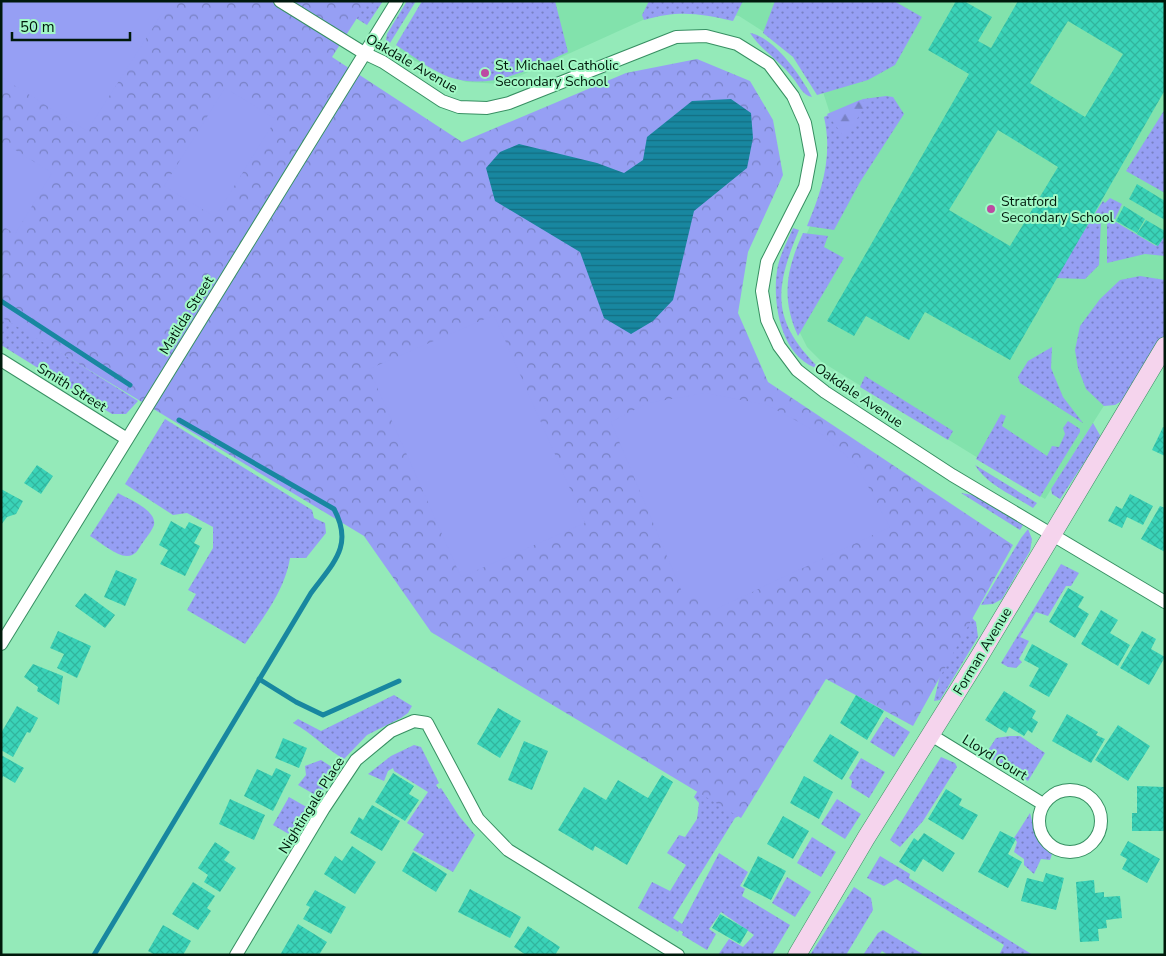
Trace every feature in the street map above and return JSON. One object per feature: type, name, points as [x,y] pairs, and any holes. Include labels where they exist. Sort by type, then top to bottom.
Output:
[{"type":"street","name":"Oakdale Avenue","points":[[280,1],[364,53],[383,62],[442,101],[459,107],[487,108],[509,103],[676,37],[706,36],[737,44],[769,64],[793,96],[805,123],[811,155],[805,188],[767,262],[765,272],[762,292],[766,310],[779,346],[807,380],[944,470],[1165,602]]},
{"type":"street","name":"Matilda Street","points":[[1,644],[396,1]]},
{"type":"street","name":"Forman Avenue","points":[[797,955],[878,819],[1052,536],[1165,346]]},
{"type":"street","name":"Smith Street","points":[[1,360],[127,439]]},
{"type":"street","name":"Nightingale Place","points":[[236,955],[324,808],[356,760],[391,731],[414,721],[426,724],[478,819],[508,850],[678,955]]},
{"type":"street","name":"Lloyd Court","points":[[931,735],[1043,804]]},
{"type":"street","points":[[1065,791],[1086,795],[1097,807],[1101,817],[1100,830],[1095,840],[1083,850],[1072,853],[1061,852],[1051,846],[1044,839],[1039,827],[1043,804],[1054,794],[1065,791]]},
{"type":"shaded area","name":"Stratford Secondary School","points":[[429,1],[1165,1],[1165,309],[1045,499],[822,362],[807,347],[794,321],[793,266],[842,151],[814,64],[739,16],[676,5],[502,84],[466,82],[396,53]]},
{"type":"shaded area","points":[[731,99],[751,113],[753,138],[747,168],[694,211],[673,300],[653,321],[631,334],[604,318],[580,252],[495,201],[486,168],[500,152],[519,144],[597,163],[624,173],[643,160],[647,137],[692,101]]},
{"type":"green space","points":[[1,1],[368,1],[332,57],[462,142],[626,73],[697,59],[750,81],[773,120],[783,175],[748,252],[738,313],[768,382],[1013,545],[913,726],[826,679],[741,818],[431,632],[364,536],[1,317]]},
{"type":"green space","points":[[1,1],[164,1],[168,4],[87,131],[1,77]]},
{"type":"green space","points":[[328,1],[383,1],[367,25]]},
{"type":"green space","points":[[407,1],[416,1],[390,43],[386,40],[387,34]]},
{"type":"green space","points":[[422,1],[555,1],[568,52],[525,71],[495,80],[465,81],[449,77],[428,67],[396,45]]},
{"type":"green space","points":[[649,1],[743,1],[733,21],[688,14],[667,15],[644,20],[642,15]]},
{"type":"green space","points":[[775,1],[894,1],[922,17],[895,65],[868,80],[817,95],[793,57],[763,33]]},
{"type":"green space","points":[[750,33],[759,36],[777,49],[794,69],[812,97],[803,92],[788,72]]},
{"type":"green space","points":[[225,88],[276,119],[215,217],[164,186]]},
{"type":"green space","points":[[893,97],[904,114],[860,182],[834,230],[807,226],[817,200],[827,159],[824,117],[863,99]]},
{"type":"green space","points":[[860,100],[867,103],[845,138],[827,114]]},
{"type":"green space","points":[[1165,109],[1165,193],[1126,171]]},
{"type":"green space","points":[[4,143],[52,173],[15,234],[1,225],[1,148]]},
{"type":"green space","points":[[1110,198],[1122,204],[1114,221],[1156,246],[1165,233],[1165,256],[1145,254],[1107,263],[1107,221],[1101,221],[1099,265],[1085,279],[1054,278],[1103,201],[1105,203]]},
{"type":"green space","points":[[793,228],[799,230],[785,270],[782,288],[785,320],[804,352],[820,369],[807,364],[797,355],[788,343],[778,315],[776,285],[778,265]]},
{"type":"green space","points":[[803,233],[828,236],[824,247],[844,258],[798,336],[789,309],[788,284],[789,272]]},
{"type":"green space","points":[[1140,276],[1165,280],[1165,334],[1125,399],[1115,405],[1104,406],[1086,389],[1078,368],[1075,350],[1080,326],[1100,299],[1120,280]]},
{"type":"green space","points":[[1,315],[138,401],[126,414],[112,414],[1,345]]},
{"type":"green space","points":[[494,315],[585,523],[461,577],[369,369]]},
{"type":"green space","points":[[1052,347],[1051,368],[1063,397],[1083,423],[1020,383],[1018,377],[1028,361]]},
{"type":"green space","points":[[865,376],[953,431],[948,440],[860,387]]},
{"type":"green space","points":[[706,393],[767,405],[821,434],[856,464],[890,527],[716,609],[682,592],[611,422],[648,403]]},
{"type":"green space","points":[[1001,414],[1006,416],[1002,426],[1047,456],[1052,446],[1059,447],[1065,434],[1063,428],[1068,421],[1080,429],[1080,432],[1040,497],[976,459]]},
{"type":"green space","points":[[165,419],[312,510],[314,518],[325,523],[326,533],[306,558],[290,558],[278,592],[266,614],[245,644],[187,610],[196,594],[188,590],[213,548],[213,527],[187,513],[173,515],[125,484]]},
{"type":"green space","points":[[1093,423],[1101,437],[1060,499],[1052,494],[1051,489]]},
{"type":"green space","points":[[975,465],[1037,503],[1033,508],[1001,489],[986,478]]},
{"type":"green space","points":[[118,493],[147,510],[154,520],[154,525],[150,532],[137,551],[130,556],[118,554],[90,536]]},
{"type":"green space","points":[[961,493],[973,495],[1023,525],[1020,530]]},
{"type":"green space","points":[[1028,529],[1032,539],[1030,551],[1002,599],[993,604],[981,605],[1021,538]]},
{"type":"green space","points":[[1061,564],[1079,573],[1071,586],[1066,586],[1048,616],[1036,612],[1020,637],[1029,641],[1019,659],[1022,662],[1016,668],[1008,667],[1001,663]]},
{"type":"green space","points":[[972,618],[976,622],[978,637],[940,700],[934,701],[941,671]]},
{"type":"green space","points":[[394,695],[412,706],[408,713],[367,735],[344,759],[293,723],[298,719],[321,731]]},
{"type":"green space","points":[[886,717],[910,732],[894,757],[870,742]]},
{"type":"green space","points":[[1020,736],[1045,753],[1028,781],[985,755],[996,738]]},
{"type":"green space","points":[[414,745],[421,747],[439,783],[436,785],[439,789],[441,788],[459,816],[475,835],[453,872],[413,850],[424,834],[407,823],[428,792],[394,771],[393,768],[388,771],[384,781],[368,774],[391,756]]},
{"type":"green space","points":[[941,757],[955,763],[957,767],[923,821],[900,847],[890,840]]},
{"type":"green space","points":[[861,758],[885,772],[869,798],[851,787],[852,781],[849,778]]},
{"type":"green space","points":[[321,760],[335,769],[319,797],[298,785],[306,775],[305,766]]},
{"type":"green space","points":[[703,782],[742,814],[735,818],[673,918],[682,924],[719,853],[748,872],[740,886],[745,889],[742,896],[790,925],[772,955],[718,955],[729,939],[743,947],[754,935],[721,912],[709,929],[716,934],[707,950],[682,935],[683,932],[679,930],[678,932],[638,908],[652,882],[670,891],[686,865],[667,853],[679,835],[685,837],[697,819],[699,803],[694,797]]},
{"type":"green space","points":[[289,797],[310,809],[294,837],[273,825]]},
{"type":"green space","points":[[837,799],[861,814],[845,839],[821,824]]},
{"type":"green space","points":[[1030,813],[1036,836],[1052,854],[1050,860],[1041,859],[1034,874],[1024,865],[1024,859],[1014,852],[1017,842],[1014,838]]},
{"type":"green space","points":[[812,837],[836,852],[821,877],[797,863]]},
{"type":"green space","points":[[880,856],[910,874],[909,878],[1033,955],[999,955],[1004,945],[896,879],[884,886],[867,878]]},
{"type":"green space","points":[[787,877],[811,892],[795,917],[772,903]]},
{"type":"green space","points":[[854,887],[871,898],[873,910],[846,955],[810,955]]},
{"type":"green space","points":[[883,930],[924,955],[888,955],[882,951],[879,955],[863,955],[878,933]]},
{"type":"building","points":[[956,1],[964,1],[992,17],[978,41],[991,48],[1018,1],[1165,1],[1165,90],[1010,360],[925,312],[909,340],[866,316],[854,336],[827,321],[969,74],[928,50]],"holes":[[[1068,21],[1123,54],[1085,117],[1030,83]],[[998,130],[1058,167],[1010,246],[949,210]]]},
{"type":"building","points":[[1137,184],[1165,201],[1165,220],[1129,199]]},
{"type":"building","points":[[1124,206],[1145,219],[1137,233],[1116,221]]},
{"type":"building","points":[[1146,220],[1165,231],[1165,236],[1158,246],[1137,234]]},
{"type":"building","points":[[1163,427],[1165,428],[1165,456],[1152,450]]},
{"type":"building","points":[[37,465],[53,476],[41,494],[24,483]]},
{"type":"building","points":[[1,489],[23,501],[16,514],[7,517],[1,525]]},
{"type":"building","points":[[1130,494],[1153,506],[1143,525],[1127,517],[1122,528],[1108,521],[1116,506],[1122,509]]},
{"type":"building","points":[[1160,506],[1165,508],[1165,552],[1141,539]]},
{"type":"building","points":[[171,521],[185,529],[189,522],[202,528],[194,543],[200,546],[185,576],[160,564],[168,550],[159,545]]},
{"type":"building","points":[[116,570],[137,579],[125,606],[104,597]]},
{"type":"building","points":[[1068,588],[1084,597],[1078,607],[1089,614],[1075,638],[1049,622]]},
{"type":"building","points":[[85,593],[115,615],[105,628],[75,606]]},
{"type":"building","points":[[1101,610],[1118,620],[1110,633],[1130,645],[1118,666],[1081,644]]},
{"type":"building","points":[[58,631],[91,646],[77,678],[57,668],[64,654],[50,648]]},
{"type":"building","points":[[1142,631],[1156,639],[1151,649],[1165,657],[1149,685],[1120,668]]},
{"type":"building","points":[[1032,644],[1068,664],[1049,697],[1029,686],[1039,668],[1024,660]]},
{"type":"building","points":[[33,664],[63,676],[59,705],[37,691],[38,687],[24,677]]},
{"type":"building","points":[[1004,691],[1036,711],[1032,718],[1038,722],[1032,733],[1028,730],[1024,736],[1009,727],[1006,733],[985,720]]},
{"type":"building","points":[[856,695],[884,711],[867,740],[840,723]]},
{"type":"building","points":[[17,706],[38,718],[30,733],[27,732],[13,757],[1,750],[1,733]]},
{"type":"building","points":[[498,708],[521,721],[500,758],[477,744]]},
{"type":"building","points":[[1067,714],[1098,732],[1096,735],[1105,739],[1091,763],[1052,741]]},
{"type":"building","points":[[1118,725],[1150,746],[1128,781],[1095,760]]},
{"type":"building","points":[[830,734],[859,752],[842,780],[813,761]]},
{"type":"building","points":[[283,738],[307,748],[299,768],[275,758]]},
{"type":"building","points":[[524,741],[548,751],[532,790],[508,780]]},
{"type":"building","points":[[1,755],[24,768],[15,783],[3,776],[1,780]]},
{"type":"building","points":[[276,768],[291,775],[273,811],[244,796],[257,769],[272,776]]},
{"type":"building","points":[[393,773],[414,786],[409,794],[419,800],[405,821],[375,802]]},
{"type":"building","points":[[662,775],[673,782],[627,865],[595,846],[593,851],[558,830],[584,787],[606,800],[618,780],[648,798]]},
{"type":"building","points":[[804,776],[833,792],[819,819],[790,803]]},
{"type":"building","points":[[1137,786],[1165,787],[1164,831],[1132,831],[1132,813],[1137,813]]},
{"type":"building","points":[[946,789],[962,799],[959,805],[978,815],[963,840],[928,819]]},
{"type":"building","points":[[230,799],[265,815],[254,840],[219,824]]},
{"type":"building","points":[[372,805],[400,821],[382,851],[350,833],[359,817],[363,820]]},
{"type":"building","points":[[783,816],[809,831],[793,859],[767,844]]},
{"type":"building","points":[[1000,831],[1016,839],[1008,854],[1022,862],[1008,888],[978,872]]},
{"type":"building","points":[[924,833],[955,853],[943,872],[923,859],[915,872],[899,862],[914,838],[918,841]]},
{"type":"building","points":[[1128,841],[1160,859],[1147,883],[1122,869],[1127,859],[1120,855]]},
{"type":"building","points":[[215,842],[230,852],[224,860],[236,868],[220,892],[204,882],[208,875],[198,868]]},
{"type":"building","points":[[352,846],[376,862],[355,894],[324,874],[335,856],[342,861]]},
{"type":"building","points":[[413,852],[447,874],[436,892],[402,871]]},
{"type":"building","points":[[758,856],[786,871],[771,900],[743,886]]},
{"type":"building","points":[[1046,873],[1064,878],[1056,910],[1021,901],[1027,878],[1043,882]]},
{"type":"building","points":[[1094,880],[1095,893],[1104,892],[1104,897],[1120,896],[1122,918],[1106,920],[1107,928],[1098,929],[1099,941],[1080,942],[1076,882]]},
{"type":"building","points":[[193,882],[215,896],[207,908],[211,911],[198,930],[172,914]]},
{"type":"building","points":[[470,889],[521,917],[510,938],[458,912]]},
{"type":"building","points":[[315,890],[346,907],[331,934],[303,919],[310,907],[306,905]]},
{"type":"building","points":[[720,914],[748,930],[740,944],[712,928]]},
{"type":"building","points":[[298,924],[327,942],[319,955],[280,955]]},
{"type":"building","points":[[163,925],[191,941],[183,955],[155,955],[148,951]]},
{"type":"building","points":[[528,926],[560,947],[555,955],[526,955],[514,947]]},
{"type":"waterway","points":[[1,301],[130,385]]},
{"type":"waterway","points":[[94,955],[311,593],[333,563],[341,544],[340,522],[334,509],[179,420]]},
{"type":"waterway","points":[[259,679],[296,702],[323,715],[399,681]]},
{"type":"place","name":"St. Michael Catholic Secondary School","points":[[485,73]]},
{"type":"place","name":"Stratford Secondary School","points":[[991,209]]}]
